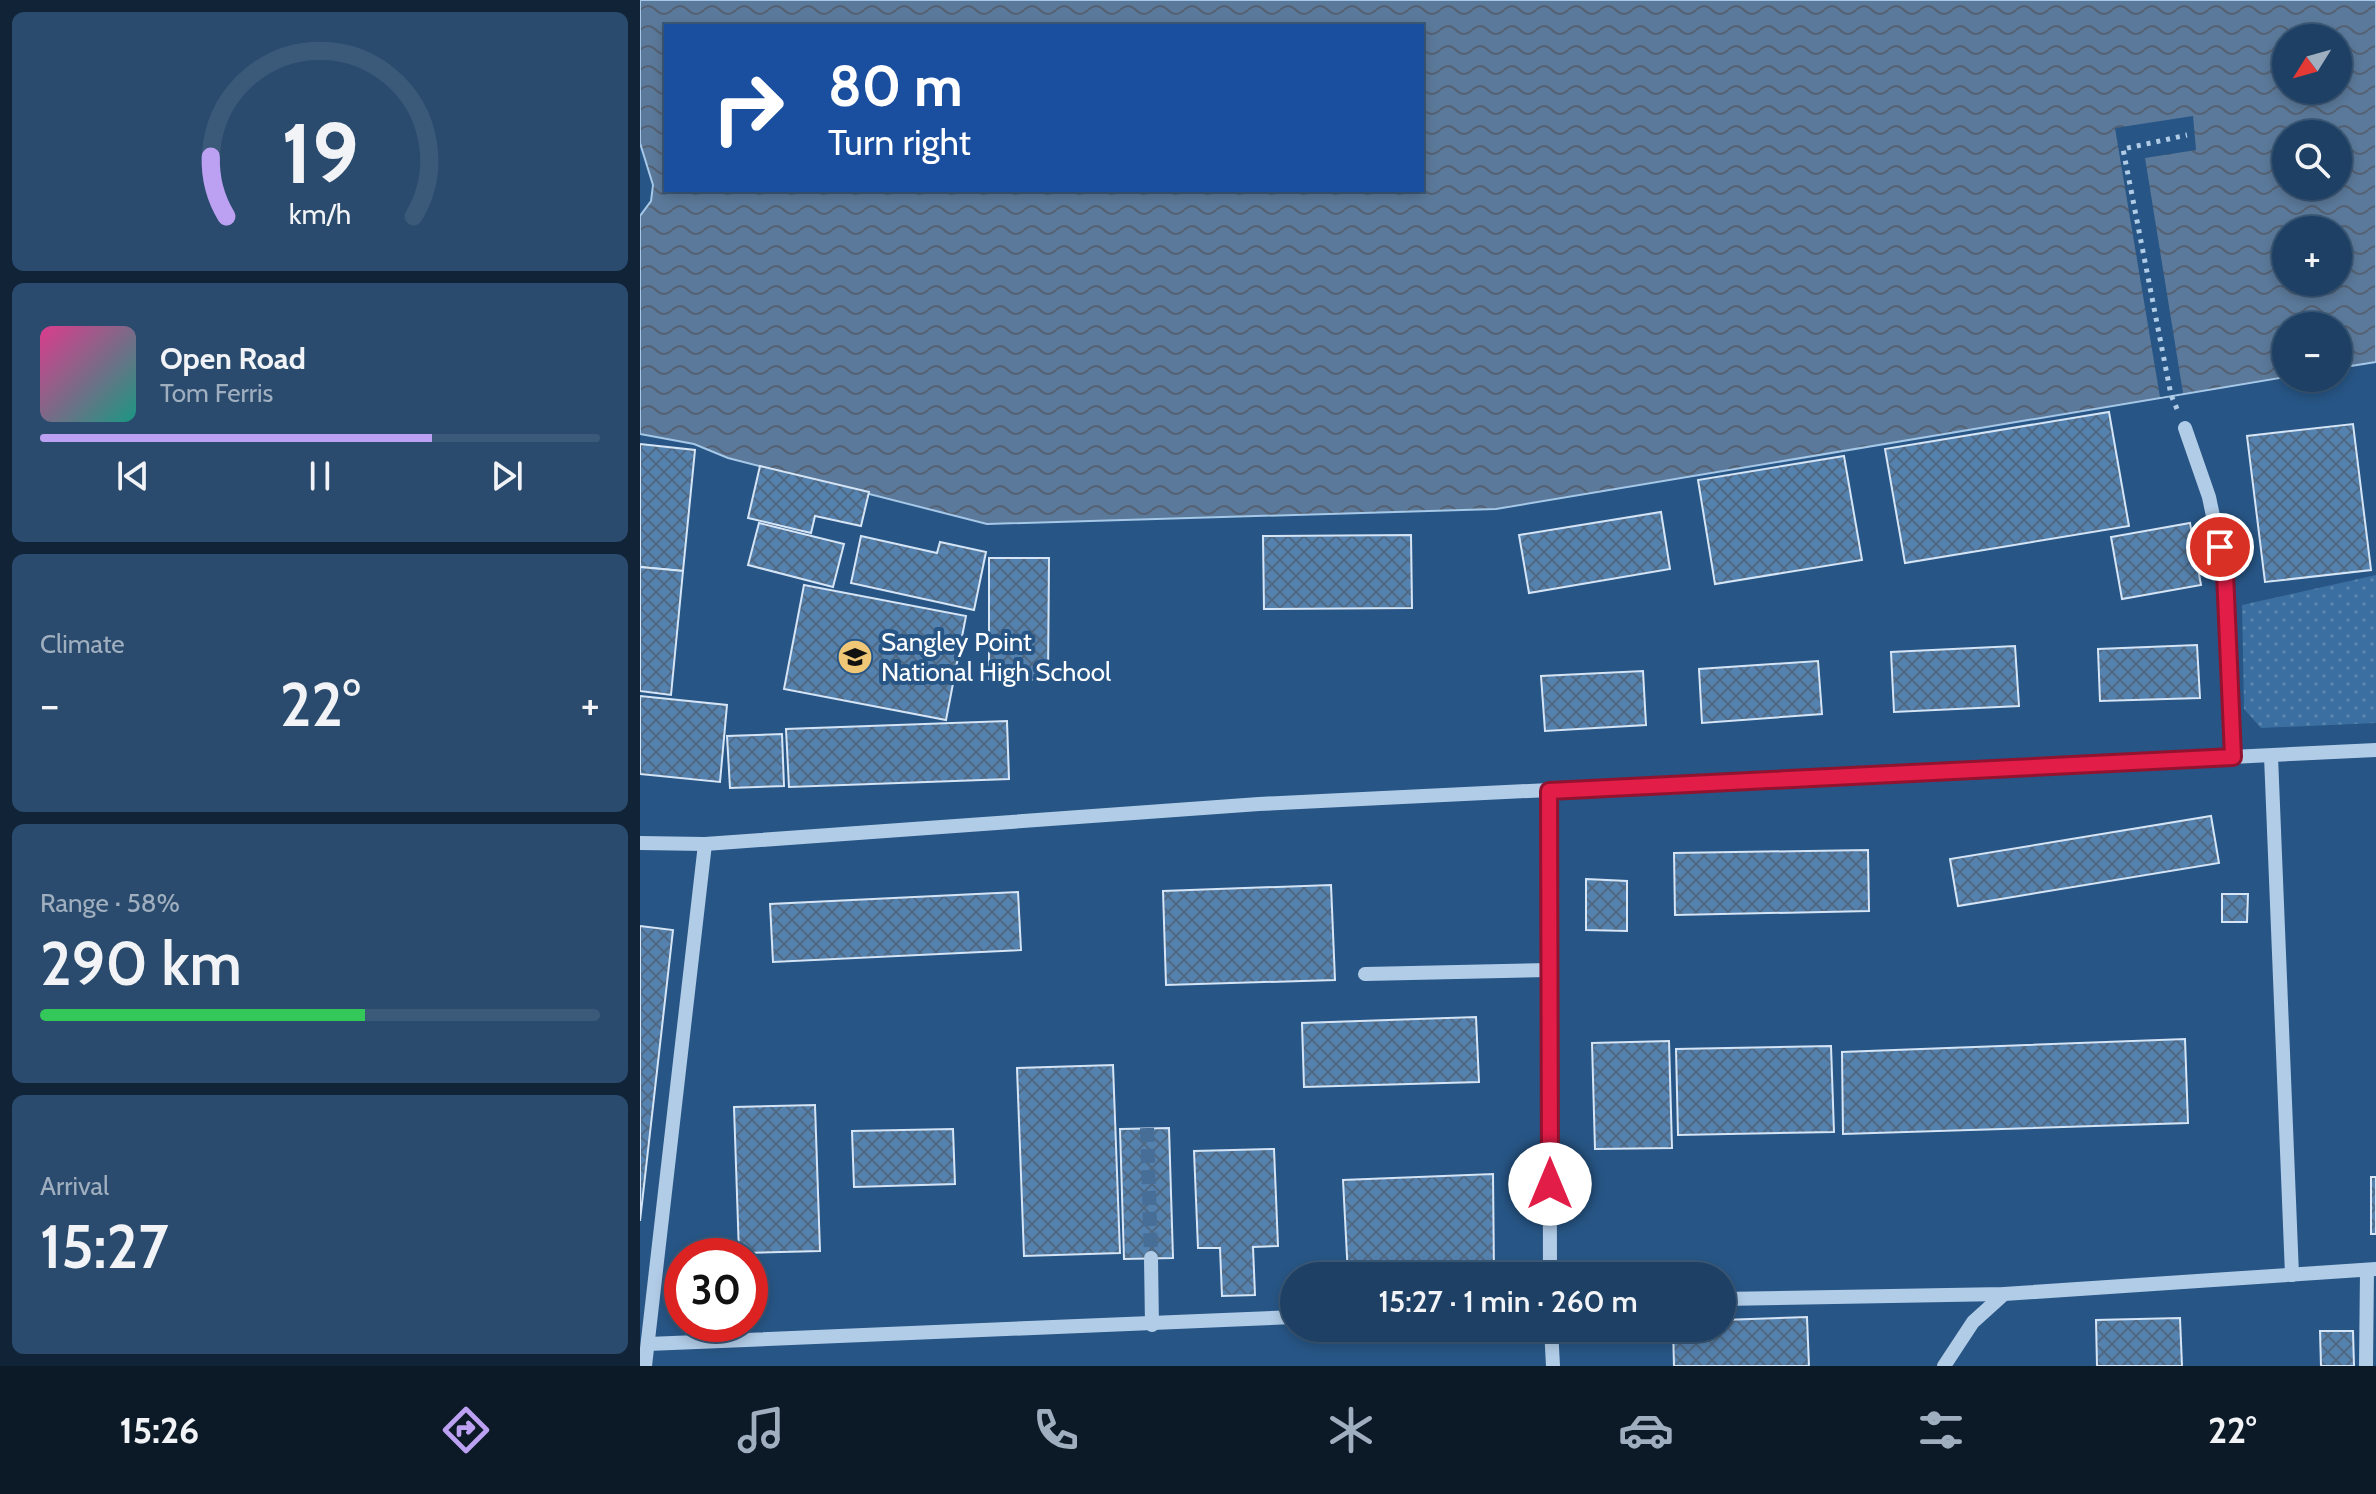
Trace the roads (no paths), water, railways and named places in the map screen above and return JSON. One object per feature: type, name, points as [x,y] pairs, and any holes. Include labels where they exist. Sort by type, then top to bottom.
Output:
[{"type":"street","points":[[2185,428],[2209,497],[2225,573],[2233,757]]},
{"type":"street","points":[[640,843],[705,844],[1259,804],[2376,750]]},
{"type":"street","points":[[2271,756],[2292,1275]]},
{"type":"street","points":[[1549,791],[1550,1262]]},
{"type":"street","points":[[645,1366],[705,844]]},
{"type":"street","points":[[1365,974],[1550,970]]},
{"type":"street","points":[[1151,1258],[1152,1325]]},
{"type":"street","points":[[1736,1299],[2004,1294],[2372,1270],[2366,1366]]},
{"type":"street","points":[[1944,1366],[1973,1322],[2004,1294]]},
{"type":"street","points":[[648,1344],[1280,1318]]},
{"type":"street","points":[[1552,1342],[1553,1366]]},
{"type":"water","points":[[640,0],[2376,0],[2376,362],[2352,366],[2352,312],[2272,312],[2272,379],[1496,509],[987,524],[728,458],[694,444],[640,434],[640,216],[651,201],[653,185],[640,143]]},
{"type":"tunnel","points":[[1147,1128],[1151,1258]]},
{"type":"place","name":"Sangley Point National High School","points":[[855,657]]}]
